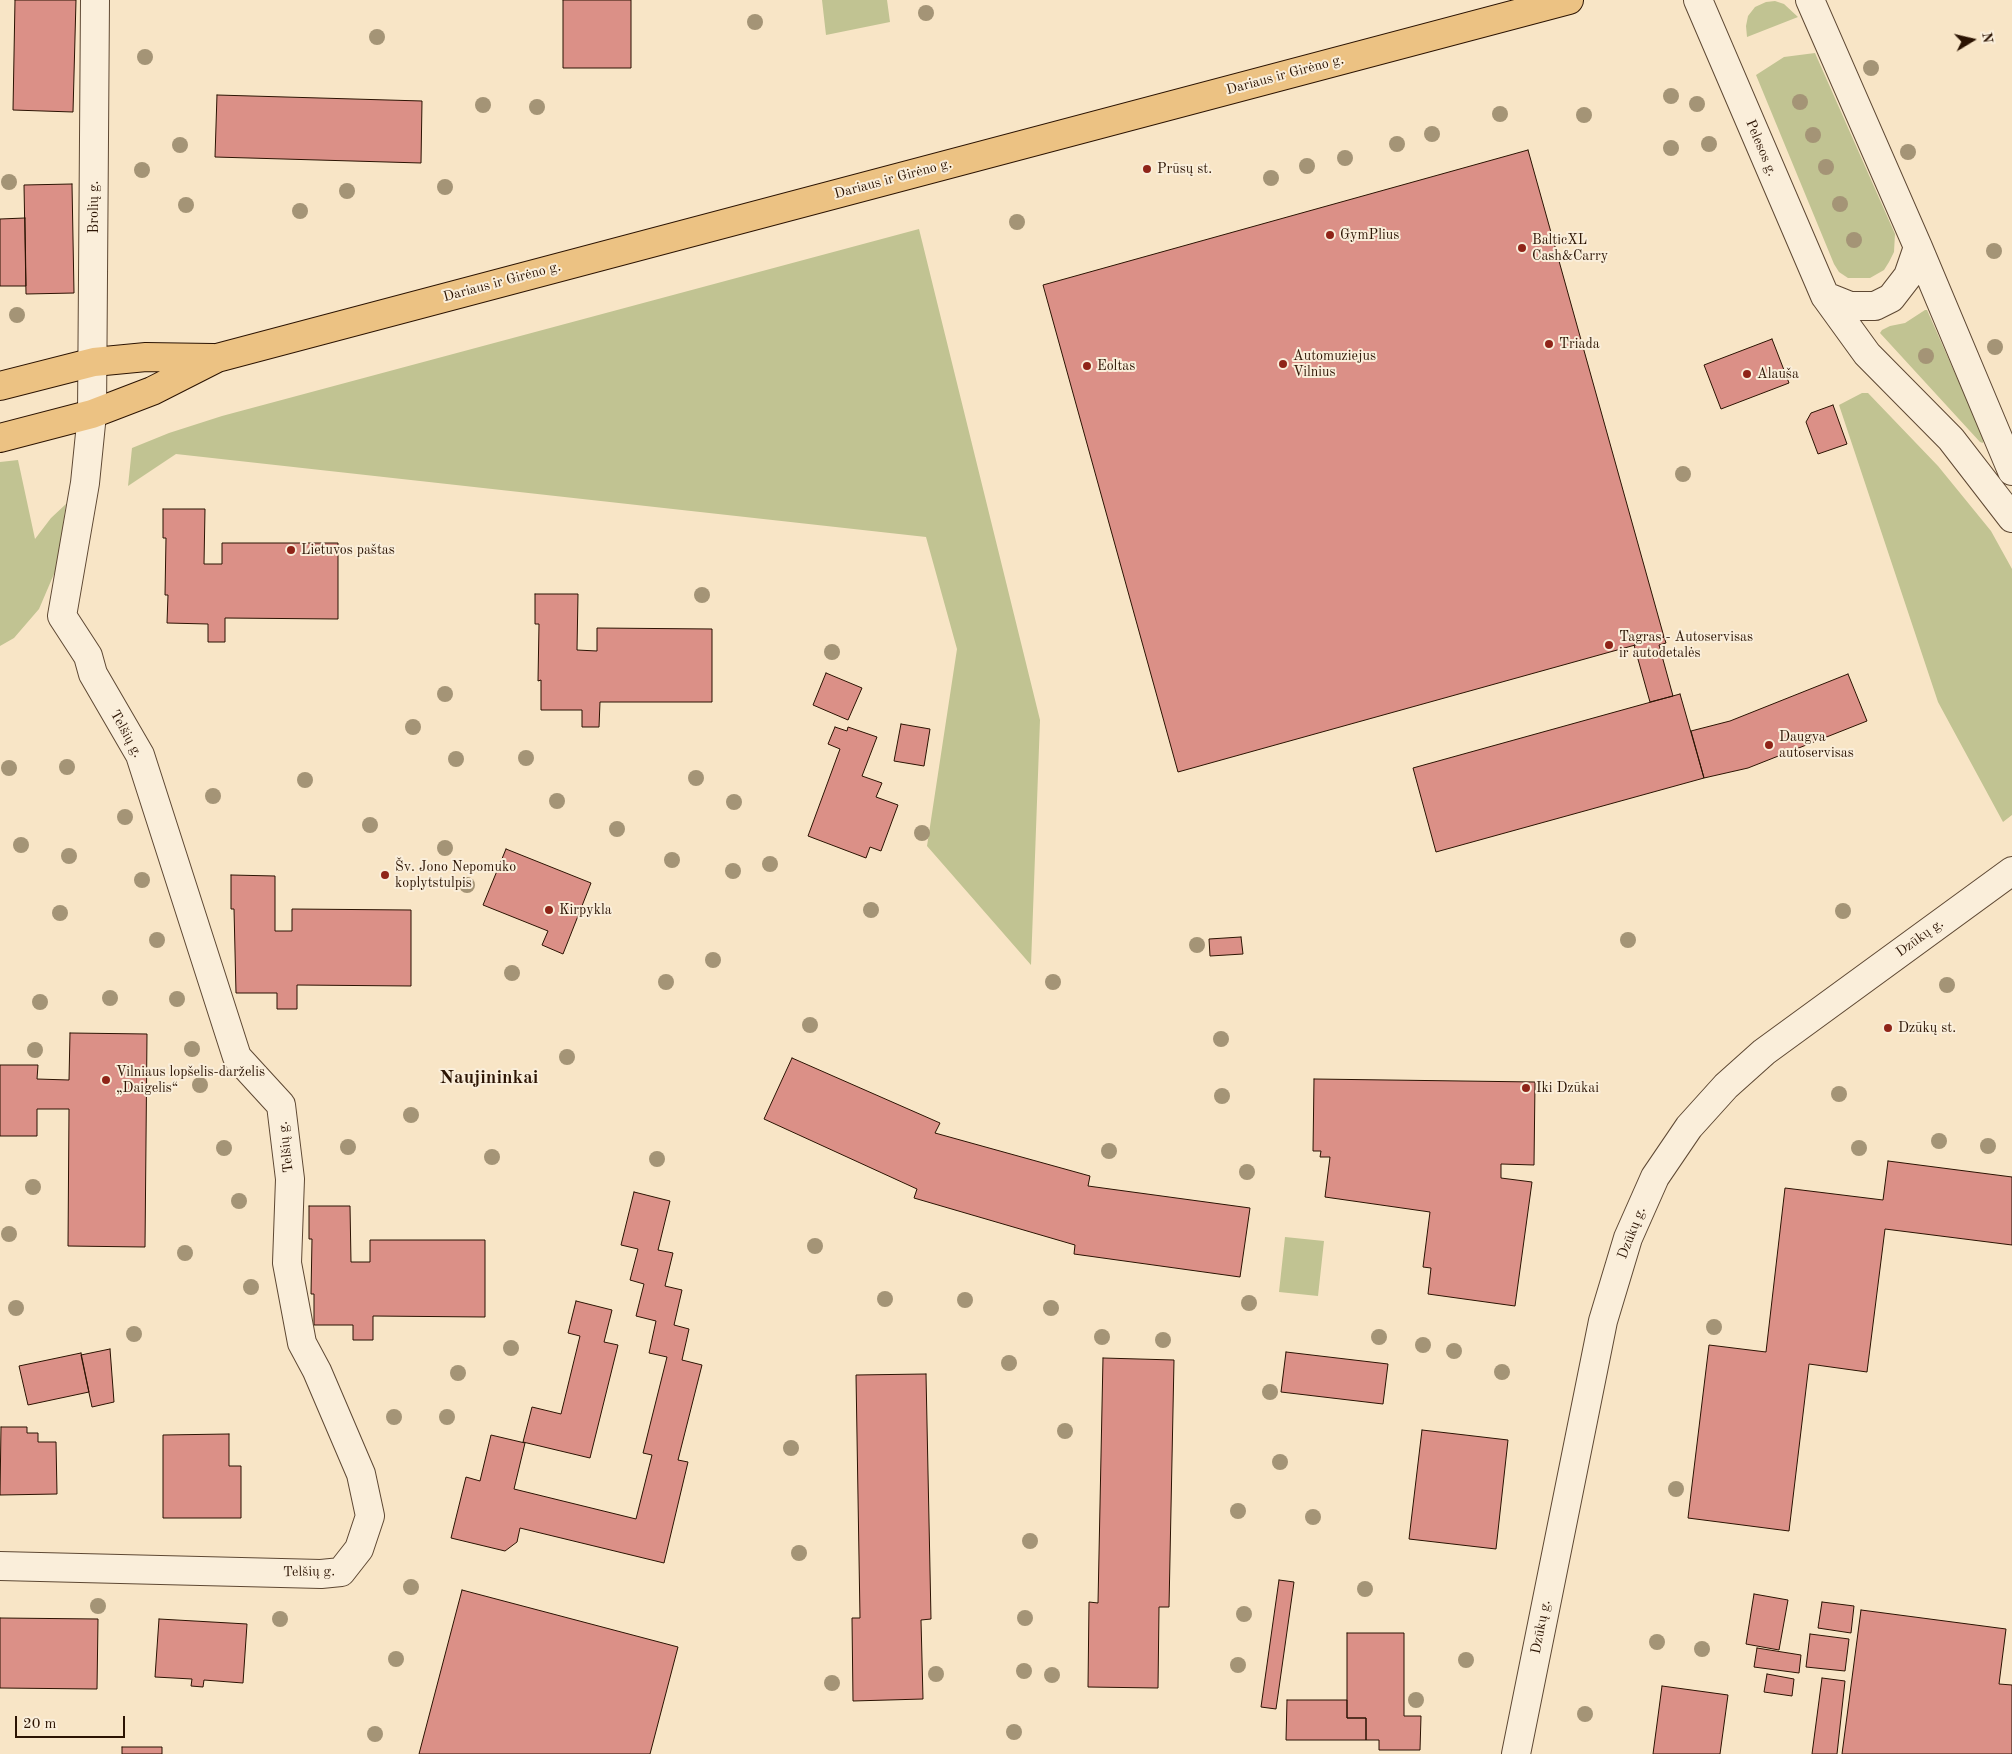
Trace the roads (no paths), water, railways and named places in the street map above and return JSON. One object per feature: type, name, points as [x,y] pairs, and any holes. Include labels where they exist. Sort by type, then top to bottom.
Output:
[{"type":"main road","name":"Dariaus ir Girėno g.","points":[[0,438],[92,414],[152,391],[217,358],[1569,0]]},
{"type":"main road","name":"Dariaus ir Girėno g.","points":[[0,386],[94,362],[146,357],[217,358]]},
{"type":"street","name":"Brolių g.","points":[[92,414],[94,362],[95,0]]},
{"type":"street","name":"Pelesos g.","points":[[1698,0],[1824,296],[1867,354],[1951,438],[2012,518]]},
{"type":"street","points":[[1810,0],[1918,247],[2012,471]]},
{"type":"street","points":[[1824,296],[1850,306],[1875,306],[1891,298],[1908,276],[1918,247]]},
{"type":"street","name":"Telšių g.","points":[[0,1566],[328,1574],[341,1572],[359,1549],[370,1516],[361,1474],[317,1371],[302,1343],[287,1264],[290,1180],[281,1105],[237,1057],[140,755],[93,674],[88,656],[62,616],[85,482],[92,414]]},
{"type":"street","name":"Dzūkų g.","points":[[1516,1754],[1603,1321],[1628,1238],[1655,1177],[1689,1127],[1726,1086],[1764,1052],[2012,871]]},
{"type":"place","name":"Prūsų st.","points":[[1147,169]]},
{"type":"place","name":"GymPlius","points":[[1330,235]]},
{"type":"place","name":"BalticXL Cash&Carry","points":[[1522,248]]},
{"type":"place","name":"Triada","points":[[1549,344]]},
{"type":"place","name":"Automuziejus Vilnius","points":[[1283,364]]},
{"type":"place","name":"Eoltas","points":[[1087,366]]},
{"type":"place","name":"Alauša","points":[[1747,374]]},
{"type":"place","name":"Lietuvos paštas","points":[[291,550]]},
{"type":"place","name":"Tagras - Autoservisas ir autodetalės","points":[[1609,645]]},
{"type":"place","name":"Daugva autoservisas","points":[[1769,745]]},
{"type":"place","name":"Šv. Jono Nepomuko koplytstulpis","points":[[385,875]]},
{"type":"place","name":"Kirpykla","points":[[549,910]]},
{"type":"place","name":"Dzūkų st.","points":[[1888,1028]]},
{"type":"place","name":"Vilniaus lopšelis-darželis „Daigelis“","points":[[106,1080]]},
{"type":"place","name":"Iki Dzūkai","points":[[1526,1088]]},
{"type":"district","name":"Naujininkai","points":[[489,1078]]}]
